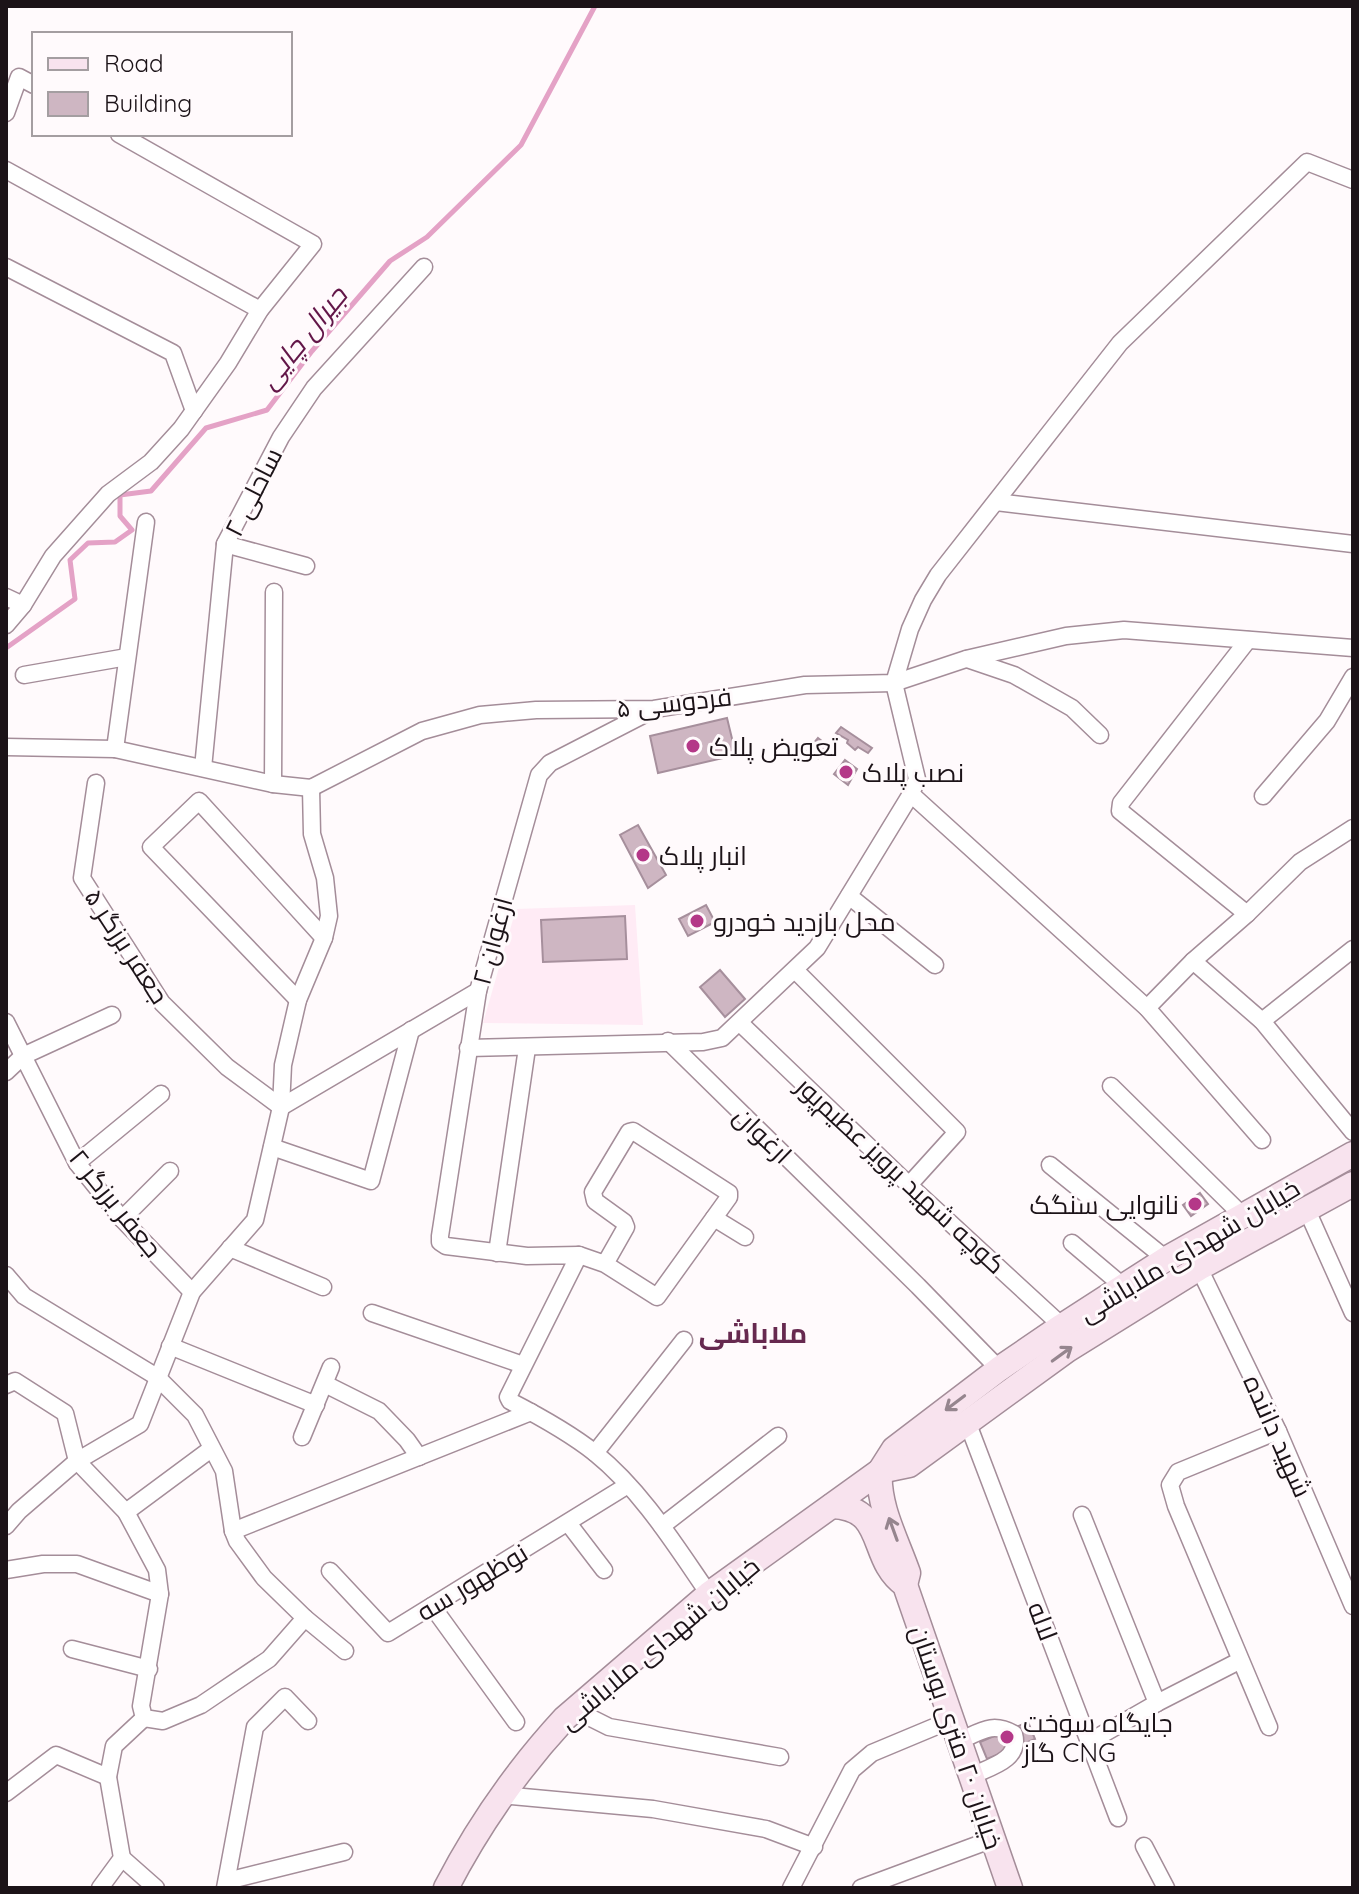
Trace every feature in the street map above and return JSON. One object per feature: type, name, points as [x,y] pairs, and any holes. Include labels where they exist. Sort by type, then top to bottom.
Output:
[{"type":"street","points":[[8,103],[19,77],[32,84]]},
{"type":"street","points":[[6,625],[23,605],[62,545],[108,494],[151,462],[194,411],[260,310],[313,244],[123,136]]},
{"type":"street","points":[[468,1048],[703,1042],[722,1038],[795,970],[817,948],[911,794],[917,779],[894,683],[910,629],[938,575],[1120,343],[1307,162],[1353,180]]},
{"type":"street","points":[[6,170],[260,310]]},
{"type":"street","points":[[6,267],[173,353],[194,411]]},
{"type":"street","name":"ساحلی ۲","points":[[203,768],[225,544],[281,437],[314,388],[424,267]]},
{"type":"street","points":[[996,502],[1353,544]]},
{"type":"street","points":[[115,749],[146,522]]},
{"type":"street","points":[[225,544],[306,566]]},
{"type":"street","points":[[273,784],[274,592]]},
{"type":"street","points":[[6,597],[23,605]]},
{"type":"street","name":"فردوسی ۵","points":[[311,788],[422,731],[480,715],[536,710],[654,709],[805,685],[894,683],[966,659],[1093,632],[1124,630],[1353,648]]},
{"type":"street","points":[[1247,914],[1120,811],[1121,803],[1248,640]]},
{"type":"street","points":[[24,675],[127,657]]},
{"type":"street","points":[[966,659],[1014,675],[1072,708],[1100,735]]},
{"type":"street","points":[[1263,796],[1327,721],[1353,677]]},
{"type":"street","name":"ارغوان ۲","points":[[497,1253],[446,1246],[440,1242],[478,991],[539,775],[550,763],[654,709]]},
{"type":"street","points":[[6,747],[115,749],[273,784],[311,788],[312,834],[325,878],[329,916],[324,938],[298,1000],[283,1065],[281,1107],[255,1220],[192,1292],[140,1424],[77,1461],[7,1523]]},
{"type":"street","name":"جعفر برزگر ۵","points":[[96,783],[82,878],[162,1003],[227,1067],[281,1107]]},
{"type":"street","points":[[911,794],[1147,1008],[1262,1140]]},
{"type":"street","points":[[298,1000],[151,847],[199,801],[324,938]]},
{"type":"street","points":[[1147,1008],[1300,862],[1353,828]]},
{"type":"street","points":[[849,896],[935,965]]},
{"type":"street","points":[[1262,1021],[1353,949]]},
{"type":"street","points":[[1193,961],[1262,1021],[1353,1132]]},
{"type":"street","points":[[795,970],[957,1132],[909,1185]]},
{"type":"street","points":[[281,1107],[478,991]]},
{"type":"street","points":[[6,1072],[23,1056],[112,1015]]},
{"type":"street","name":"جعفر برزگر ۲","points":[[6,1022],[77,1163],[122,1219],[192,1292]]},
{"type":"street","name":"کوچه شهید پرویز عظیم‌پور","points":[[740,1023],[1062,1326]]},
{"type":"street","points":[[272,1147],[371,1181],[411,1030]]},
{"type":"street","name":"ارغوان","points":[[668,1041],[999,1369]]},
{"type":"street","points":[[527,1048],[497,1253],[579,1255],[605,1264],[657,1297],[729,1197],[727,1190],[633,1131],[629,1132],[593,1192],[595,1201],[624,1222],[626,1227],[605,1264]]},
{"type":"street","points":[[1111,1086],[1242,1215]]},
{"type":"street","points":[[77,1163],[161,1094]]},
{"type":"street","name":"خیابان شهدای ملاباشی","points":[[446,1888],[470,1840],[549,1735],[709,1594],[880,1471],[894,1449],[999,1369],[1166,1259],[1353,1154]]},
{"type":"street","points":[[1050,1165],[1166,1259]]},
{"type":"street","points":[[122,1219],[170,1171]]},
{"type":"street","name":"خیابان شهدای ملاباشی","points":[[880,1471],[909,1465],[1067,1350],[1199,1268],[1353,1184]]},
{"type":"street","points":[[1306,1208],[1353,1313]]},
{"type":"street","points":[[714,1218],[745,1237]]},
{"type":"street","points":[[1072,1243],[1124,1287]]},
{"type":"street","points":[[230,1248],[323,1287]]},
{"type":"street","points":[[579,1255],[508,1397],[595,1453],[628,1485],[662,1526],[709,1594]]},
{"type":"street","name":"شهید داننده","points":[[1199,1268],[1278,1431],[1353,1606]]},
{"type":"street","points":[[6,1275],[24,1296],[157,1377],[195,1415],[224,1471],[237,1541],[264,1578],[345,1651]]},
{"type":"street","points":[[372,1313],[523,1365]]},
{"type":"street","points":[[595,1453],[684,1340]]},
{"type":"street","points":[[170,1346],[316,1405]]},
{"type":"street","points":[[302,1437],[331,1367]]},
{"type":"street","points":[[9,1379],[65,1413],[77,1461],[126,1512],[157,1570],[160,1594],[141,1706],[144,1718]]},
{"type":"street","points":[[325,1384],[379,1411],[419,1457]]},
{"type":"street","points":[[233,1531],[531,1412]]},
{"type":"street","name":"لاله","points":[[968,1424],[1118,1818]]},
{"type":"street","points":[[1269,1727],[1239,1661],[1170,1485],[1178,1472],[1278,1431]]},
{"type":"street","points":[[662,1526],[778,1436]]},
{"type":"street","points":[[126,1512],[211,1449]]},
{"type":"street","name":"خیابان ۲۰ متری بوستان","points":[[880,1471],[882,1498],[908,1573],[905,1585],[1010,1888]]},
{"type":"street","name":"نوظهور سه","points":[[330,1571],[388,1633],[628,1485]]},
{"type":"street","name":"خیابان ۲۰ متری بوستان","points":[[832,1506],[849,1506],[865,1515],[893,1576],[905,1585]]},
{"type":"street","points":[[1082,1515],[1157,1703]]},
{"type":"street","points":[[568,1523],[604,1570]]},
{"type":"street","points":[[6,1570],[43,1564],[77,1564],[160,1594]]},
{"type":"street","points":[[432,1606],[516,1722]]},
{"type":"street","points":[[144,1718],[163,1721],[201,1705],[269,1659],[305,1618]]},
{"type":"street","points":[[72,1649],[149,1669]]},
{"type":"street","points":[[1089,1742],[1239,1661]]},
{"type":"street","points":[[308,1721],[285,1697],[255,1727],[226,1884],[344,1852]]},
{"type":"street","points":[[578,1708],[609,1727],[780,1757]]},
{"type":"street","points":[[144,1718],[114,1746],[108,1777],[122,1858],[156,1888]]},
{"type":"street","points":[[791,1888],[852,1770],[872,1753],[955,1731],[1002,1727],[1014,1734],[1014,1752],[1005,1760],[971,1776]]},
{"type":"street","points":[[6,1793],[56,1755],[108,1777]]},
{"type":"street","points":[[501,1795],[653,1809],[766,1829],[814,1847]]},
{"type":"street","points":[[861,1888],[993,1839]]},
{"type":"street","points":[[1144,1846],[1166,1888]]},
{"type":"street","points":[[100,1888],[122,1858]]},
{"type":"shaded area","points":[[635,905],[643,1025],[483,1023],[516,909]]},
{"type":"building","name":"تعویض پلاک","points":[[727,718],[736,755],[658,773],[650,736]]},
{"type":"building","points":[[841,727],[872,748],[868,753],[858,747],[855,750],[847,743],[848,740],[836,733]]},
{"type":"building","points":[[818,738],[828,746],[818,758],[808,750]]},
{"type":"building","name":"نصب پلاک","points":[[845,760],[857,769],[848,785],[834,774]]},
{"type":"building","name":"انبار پلاک","points":[[638,825],[666,875],[648,888],[620,835]]},
{"type":"building","name":"محل بازدید خودرو","points":[[706,905],[715,922],[688,936],[679,919]]},
{"type":"building","points":[[625,916],[627,959],[543,962],[541,920]]},
{"type":"building","points":[[720,970],[745,999],[725,1017],[700,987]]},
{"type":"building","name":"نانوایی سنگک","points":[[1200,1193],[1208,1204],[1191,1216],[1183,1205]]},
{"type":"building","points":[[1028,1722],[1035,1739],[987,1759],[980,1742]]},
{"type":"waterway","name":"جیرال چایی","points":[[6,648],[75,599],[70,560],[88,543],[115,542],[132,530],[120,516],[120,495],[151,491],[206,428],[267,410],[312,351],[390,261],[427,237],[521,145],[595,6]]},
{"type":"place","name":"تعویض پلاک","points":[[693,746]]},
{"type":"place","name":"نصب پلاک","points":[[846,772]]},
{"type":"place","name":"انبار پلاک","points":[[643,855]]},
{"type":"place","name":"محل بازدید خودرو","points":[[697,921]]},
{"type":"place","name":"نانوایی سنگک","points":[[1195,1204]]},
{"type":"place","name":"جایگاه سوخت گاز CNG","points":[[1007,1737]]},
{"type":"district","name":"ملاباشی","points":[[753,1332]]}]
